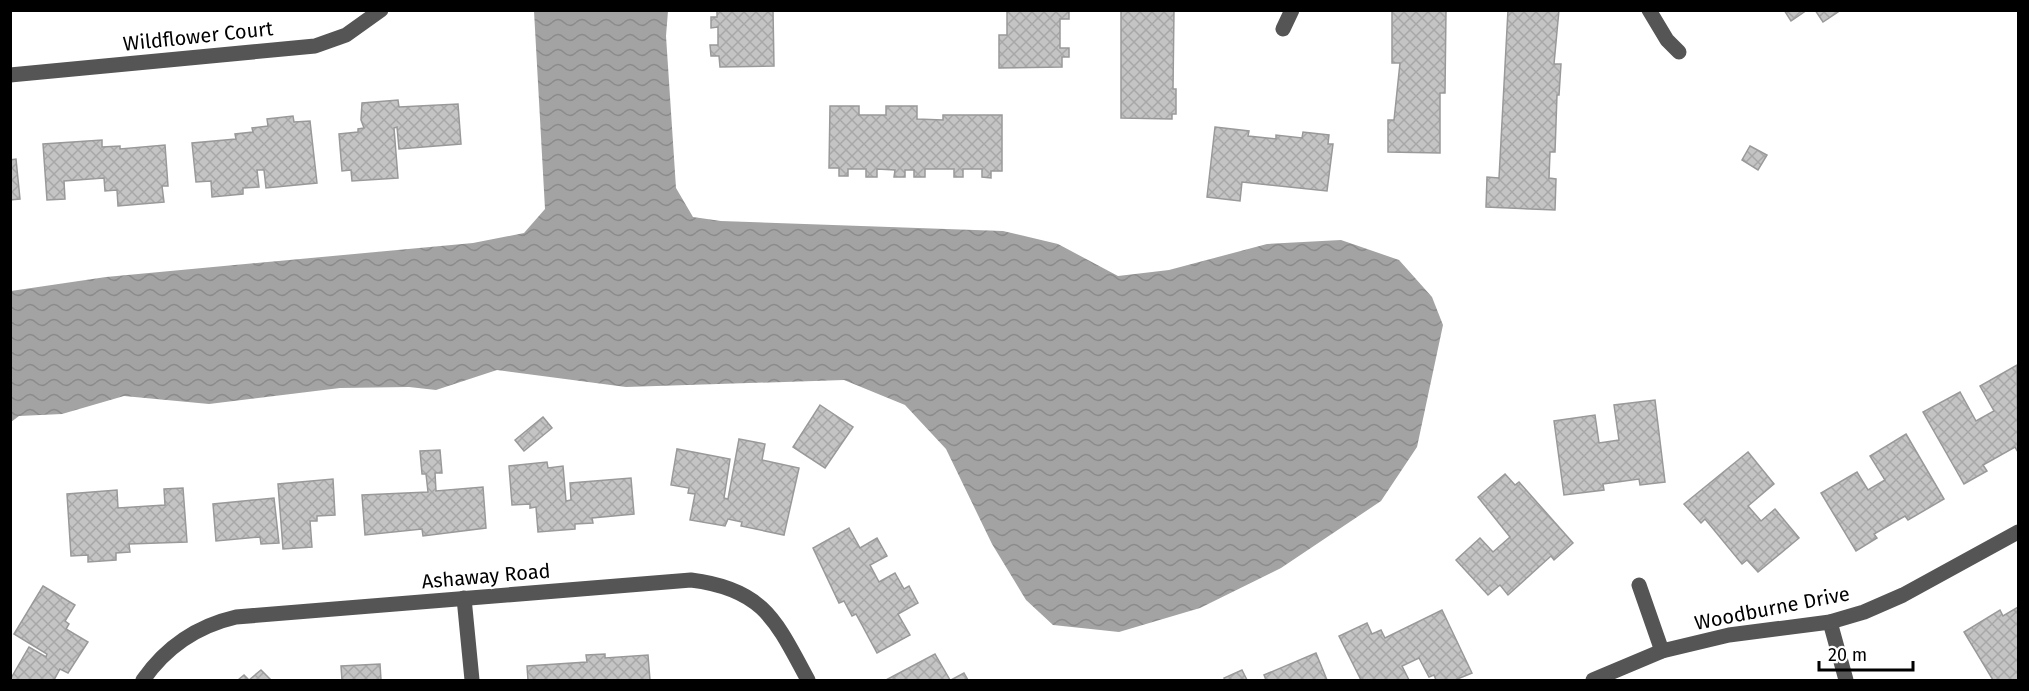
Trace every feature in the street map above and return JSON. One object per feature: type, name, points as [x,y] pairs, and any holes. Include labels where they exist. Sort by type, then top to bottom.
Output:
[{"type":"street","name":"Wildflower Court","points":[[10,75],[315,46],[346,35],[381,10]]},
{"type":"street","points":[[1283,29],[1292,10]]},
{"type":"street","points":[[1649,10],[1667,40],[1680,52]]},
{"type":"street","name":"Woodburne Drive","points":[[1593,681],[1662,651],[1729,635],[1830,622],[1864,612],[1903,595],[2019,532]]},
{"type":"street","name":"Ashaway Road","points":[[143,681],[159,658],[189,634],[218,621],[236,617],[691,580],[718,584],[744,594],[765,611],[779,628],[808,681]]},
{"type":"street","points":[[1639,585],[1662,651]]},
{"type":"street","points":[[464,598],[472,681]]},
{"type":"street","points":[[1830,622],[1846,681]]},
{"type":"water","points":[[534,11],[668,11],[666,36],[676,188],[693,217],[721,221],[1003,231],[1058,244],[1118,276],[1169,270],[1267,244],[1341,240],[1399,260],[1432,297],[1443,325],[1417,447],[1381,501],[1281,568],[1200,608],[1119,632],[1053,625],[1026,600],[992,544],[946,449],[905,405],[844,380],[626,387],[497,370],[436,390],[409,387],[340,388],[209,404],[124,396],[62,414],[19,416],[11,422],[11,291],[106,277],[473,243],[524,233],[545,209]]},
{"type":"building","points":[[717,10],[773,10],[774,66],[720,67],[719,56],[711,56],[710,45],[718,45],[718,27],[711,28],[711,17],[717,17]]},
{"type":"building","points":[[1007,10],[1069,10],[1069,19],[1060,19],[1060,48],[1069,48],[1069,57],[1062,57],[1062,67],[999,68],[999,35],[1007,35]]},
{"type":"building","points":[[1121,10],[1174,10],[1173,89],[1176,89],[1176,114],[1172,114],[1172,119],[1121,118]]},
{"type":"building","points":[[1392,10],[1446,10],[1445,93],[1440,93],[1440,153],[1388,152],[1388,120],[1394,120],[1400,63],[1392,63]]},
{"type":"building","points":[[1508,10],[1559,10],[1554,64],[1561,64],[1559,95],[1557,95],[1555,152],[1550,152],[1549,178],[1556,179],[1555,210],[1486,207],[1487,177],[1499,178]]},
{"type":"building","points":[[1784,10],[1807,10],[1791,21]]},
{"type":"building","points":[[1815,10],[1837,10],[1838,12],[1823,22]]},
{"type":"building","points":[[398,100],[399,107],[458,104],[461,144],[399,149],[397,127],[394,128],[398,178],[352,181],[351,170],[342,171],[339,134],[358,132],[358,129],[364,128],[361,120],[362,103]]},
{"type":"building","points":[[830,106],[859,106],[859,115],[886,115],[886,106],[917,106],[917,119],[943,120],[943,115],[1002,115],[1002,171],[991,171],[991,178],[982,177],[982,169],[963,169],[963,177],[954,177],[954,169],[925,169],[925,177],[914,177],[914,170],[905,170],[905,177],[894,177],[895,170],[877,169],[877,177],[866,177],[866,169],[848,169],[848,176],[839,176],[839,168],[829,168]]},
{"type":"building","points":[[293,116],[294,122],[310,121],[317,183],[266,188],[264,170],[257,170],[259,187],[243,188],[243,194],[212,197],[211,181],[196,182],[192,143],[236,139],[235,134],[253,132],[252,128],[268,126],[267,119]]},
{"type":"building","points":[[1215,127],[1249,131],[1248,136],[1276,139],[1276,135],[1302,138],[1303,132],[1329,135],[1328,144],[1333,144],[1327,191],[1242,182],[1240,201],[1207,197]]},
{"type":"building","points":[[102,140],[102,147],[120,146],[120,149],[165,145],[168,186],[162,186],[164,202],[118,206],[117,190],[105,191],[104,178],[64,181],[65,199],[47,200],[43,144]]},
{"type":"building","points":[[1750,146],[1767,155],[1758,170],[1742,160]]},
{"type":"building","points":[[16,159],[20,199],[10,200],[10,160]]},
{"type":"building","points":[[2017,365],[2018,452],[2015,447],[1983,465],[1987,471],[1964,484],[1923,412],[1960,392],[1976,421],[1994,411],[1980,386]]},
{"type":"building","points":[[1655,400],[1665,482],[1640,485],[1639,479],[1603,484],[1604,490],[1564,495],[1554,421],[1595,415],[1599,443],[1619,440],[1614,405]]},
{"type":"building","points":[[820,405],[853,427],[825,468],[793,447]]},
{"type":"building","points":[[543,417],[552,428],[524,451],[515,440]]},
{"type":"building","points":[[1906,434],[1944,499],[1908,520],[1905,516],[1874,534],[1877,538],[1856,551],[1821,493],[1857,472],[1868,490],[1885,480],[1870,456]]},
{"type":"building","points":[[739,439],[765,444],[762,460],[799,468],[784,535],[741,526],[742,522],[728,519],[725,526],[690,520],[695,494],[688,493],[689,488],[671,485],[677,449],[730,459],[724,498],[728,499]]},
{"type":"building","points":[[440,450],[442,473],[435,473],[436,491],[483,487],[486,528],[423,536],[422,529],[365,535],[362,495],[428,492],[426,474],[422,474],[420,451]]},
{"type":"building","points":[[1748,452],[1774,484],[1748,506],[1761,521],[1775,509],[1799,538],[1758,572],[1747,560],[1742,564],[1705,519],[1701,523],[1684,504]]},
{"type":"building","points":[[547,462],[548,468],[563,466],[566,501],[571,500],[570,483],[631,478],[634,514],[592,518],[593,523],[575,524],[575,529],[538,532],[536,507],[530,508],[530,504],[512,505],[509,466]]},
{"type":"building","points":[[1505,474],[1515,485],[1519,482],[1573,543],[1554,560],[1551,556],[1508,595],[1500,585],[1488,595],[1456,560],[1480,538],[1493,552],[1510,537],[1478,497]]},
{"type":"building","points":[[333,479],[335,515],[317,516],[317,521],[310,521],[312,547],[283,549],[278,484]]},
{"type":"building","points":[[183,488],[187,542],[129,544],[130,552],[116,553],[116,560],[88,562],[88,555],[71,556],[67,494],[117,490],[118,508],[165,505],[164,489]]},
{"type":"building","points":[[274,498],[279,543],[261,544],[260,537],[216,541],[213,504]]},
{"type":"building","points":[[849,528],[860,548],[877,538],[887,556],[870,565],[879,582],[895,573],[904,589],[909,586],[918,603],[898,614],[910,635],[877,653],[856,614],[852,616],[844,601],[839,603],[813,548]]},
{"type":"building","points":[[43,586],[75,605],[65,621],[69,624],[66,629],[88,642],[68,673],[60,669],[54,680],[10,680],[29,647],[46,657],[47,654],[14,634]]},
{"type":"building","points":[[2018,607],[2018,680],[1993,680],[1964,632],[2000,610],[2003,616]]},
{"type":"building","points":[[1442,610],[1472,673],[1455,680],[1436,680],[1434,675],[1429,677],[1419,658],[1402,666],[1409,680],[1361,680],[1339,636],[1367,623],[1372,634],[1381,630],[1385,638]]},
{"type":"building","points":[[1316,653],[1327,680],[1266,680],[1264,675]]},
{"type":"building","points":[[605,654],[605,658],[648,655],[650,680],[528,680],[527,666],[587,662],[586,655]]},
{"type":"building","points":[[935,654],[950,680],[886,680]]},
{"type":"building","points":[[380,664],[381,680],[342,680],[341,666]]},
{"type":"building","points":[[261,670],[271,680],[249,680]]},
{"type":"building","points":[[1242,670],[1247,680],[1225,680],[1224,678]]},
{"type":"building","points":[[964,673],[968,680],[951,680]]},
{"type":"building","points":[[244,675],[249,680],[238,680]]}]
